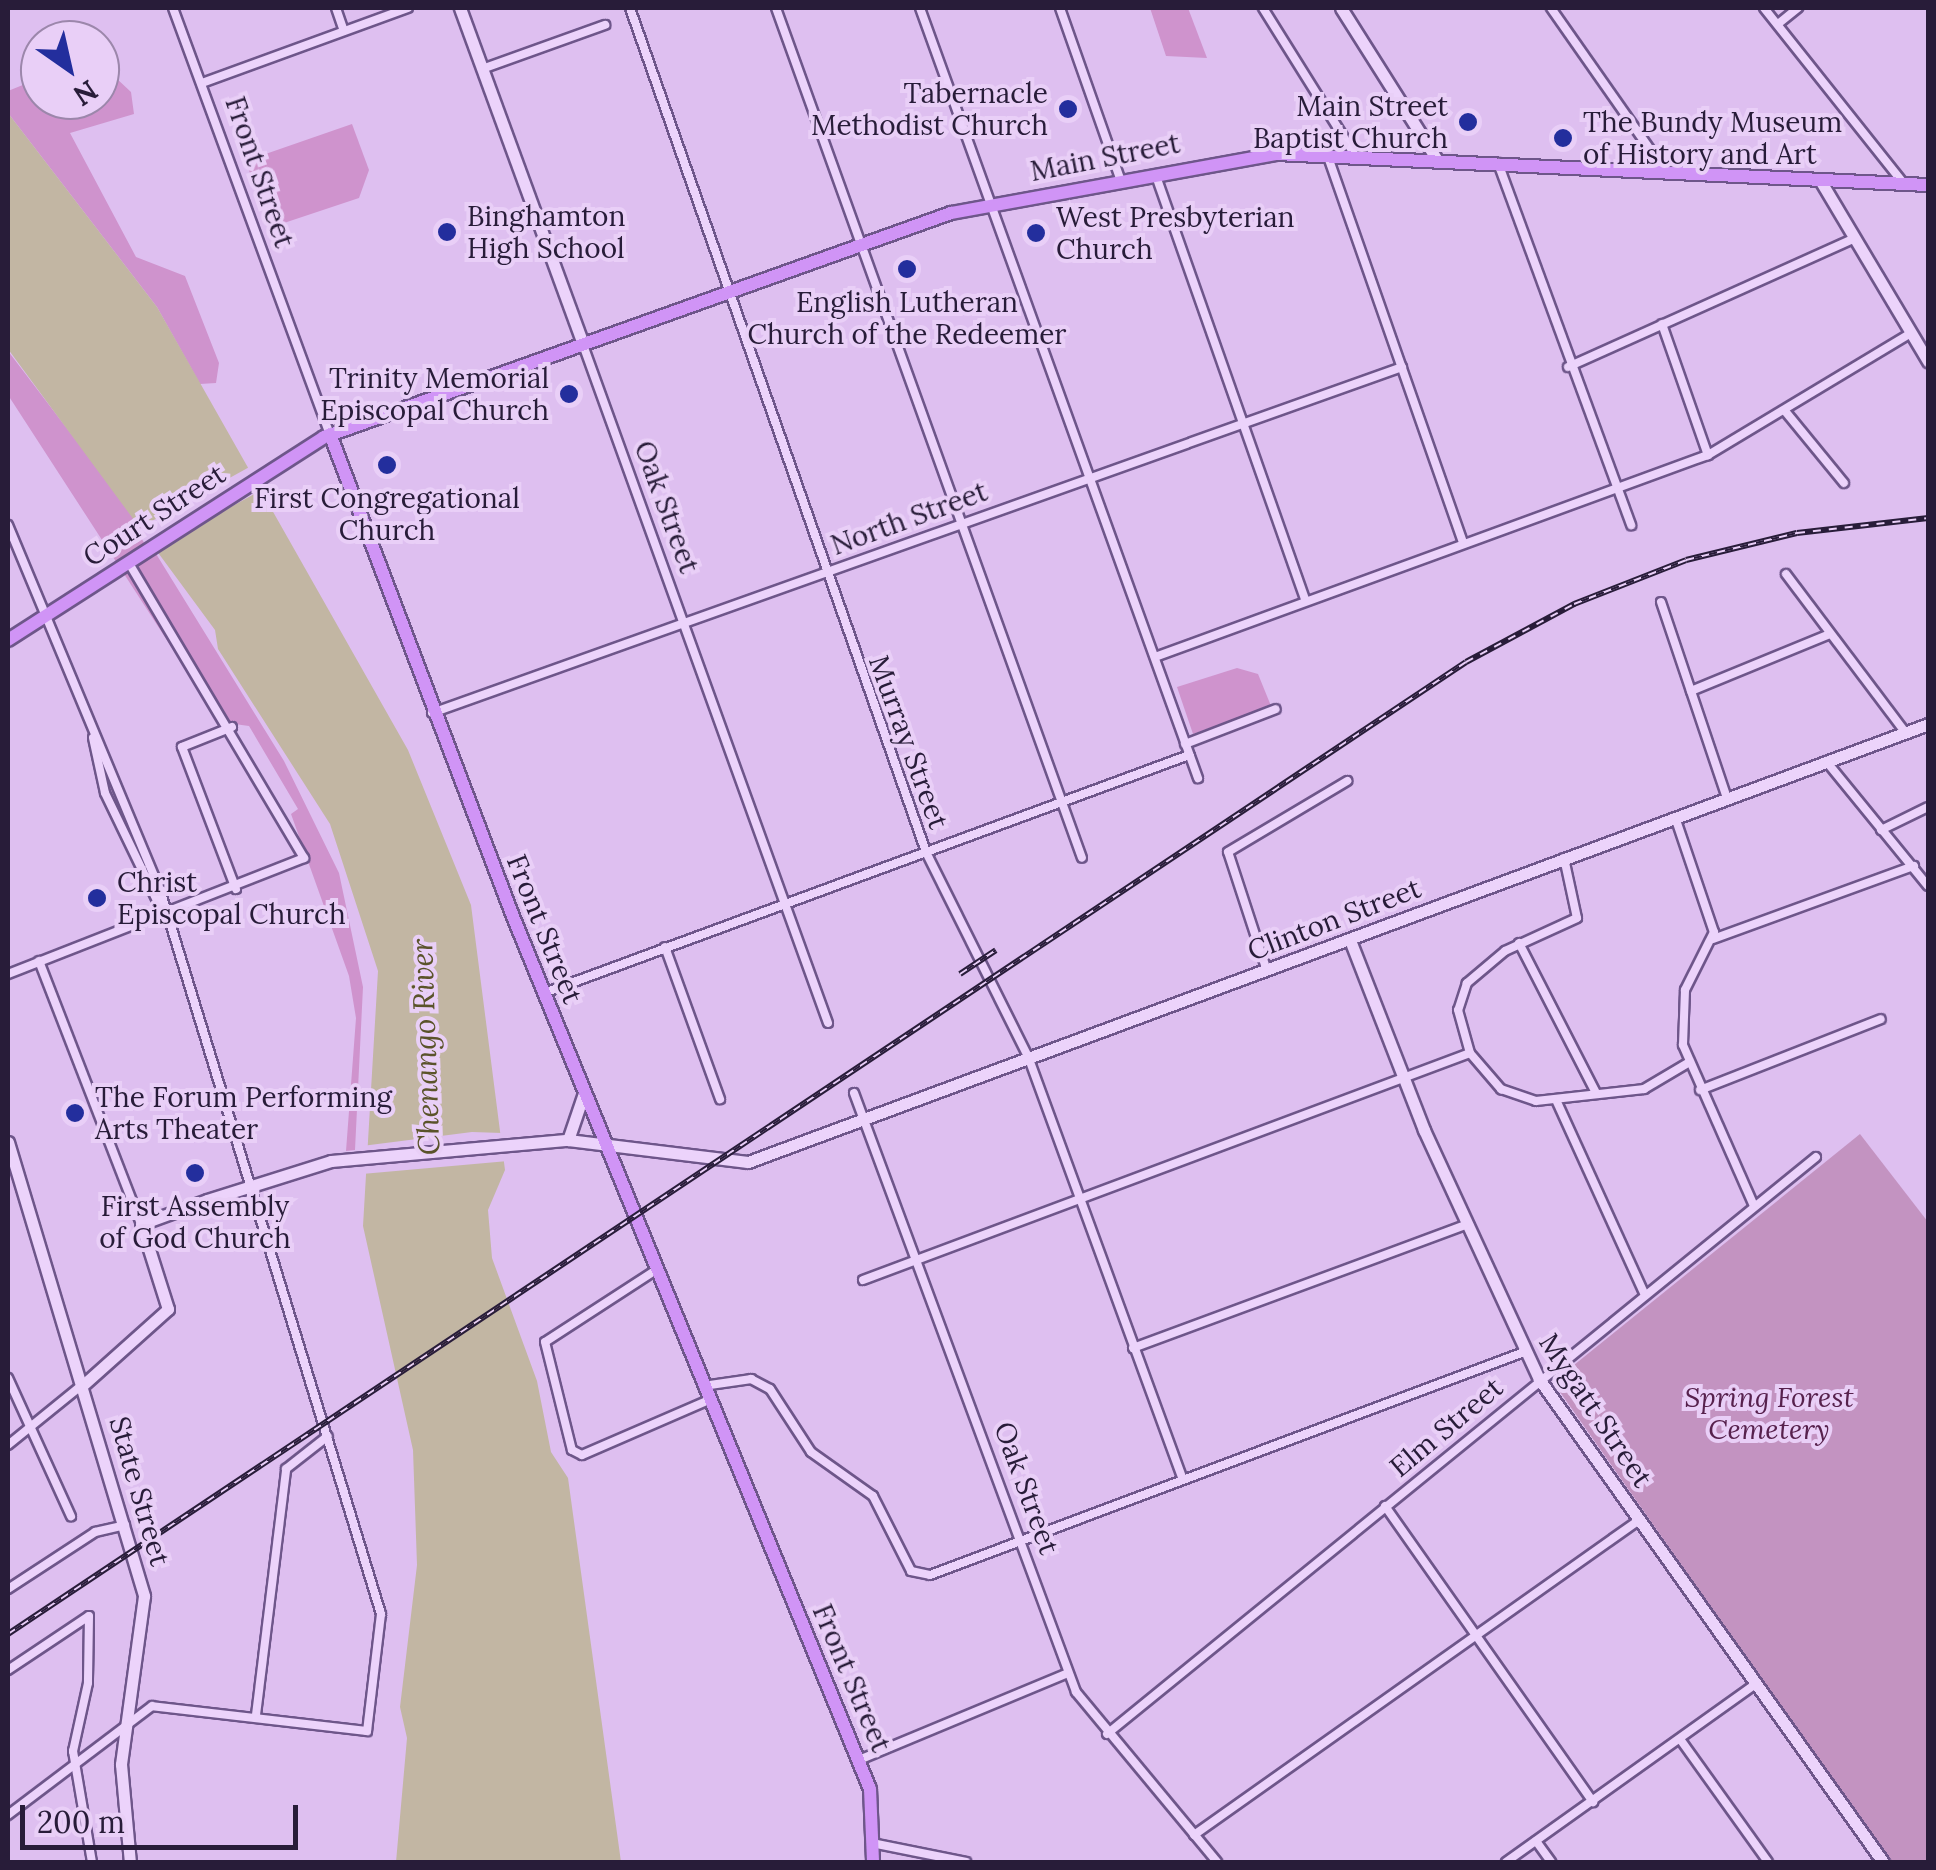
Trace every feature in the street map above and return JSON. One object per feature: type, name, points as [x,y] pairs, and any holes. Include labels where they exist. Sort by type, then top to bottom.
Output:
[{"type":"main road","name":"Main Street","points":[[330,434],[860,241],[991,204],[1154,172],[1327,154],[1928,185]]},
{"type":"main road","name":"Court Street","points":[[8,640],[330,434]]},
{"type":"main road","name":"Front Street","points":[[330,434],[432,713],[703,1386],[859,1760],[877,1844],[873,1862]]},
{"type":"street","name":"Front Street","points":[[173,8],[330,434]]},
{"type":"street","points":[[336,8],[344,31]]},
{"type":"street","points":[[202,82],[408,8]]},
{"type":"street","name":"Oak Street","points":[[460,8],[828,1023]]},
{"type":"street","name":"Murray Street","points":[[630,8],[926,852],[1029,1059],[1182,1478]]},
{"type":"street","points":[[776,8],[1082,858]]},
{"type":"street","points":[[920,8],[1198,778]]},
{"type":"street","points":[[1060,8],[1120,178]]},
{"type":"street","points":[[1263,8],[1355,155]]},
{"type":"street","points":[[1340,8],[1437,160]]},
{"type":"street","points":[[1551,8],[1666,173]]},
{"type":"street","points":[[1764,8],[1904,184]]},
{"type":"street","points":[[1778,24],[1798,8]]},
{"type":"street","points":[[482,69],[606,25]]},
{"type":"street","points":[[1327,154],[1463,543]]},
{"type":"street","points":[[1498,164],[1568,366],[1631,525]]},
{"type":"street","points":[[1154,172],[1306,600]]},
{"type":"street","points":[[1820,180],[1928,361]]},
{"type":"street","points":[[1568,366],[1855,238]]},
{"type":"street","points":[[1662,324],[1708,454]]},
{"type":"street","points":[[1155,657],[1708,454],[1911,333]]},
{"type":"street","name":"North Street","points":[[432,713],[1243,420],[1402,367]]},
{"type":"street","points":[[1785,411],[1844,483]]},
{"type":"street","points":[[8,525],[162,913],[252,1184],[381,1609],[367,1731],[162,1704],[128,1720],[8,1815]]},
{"type":"street","points":[[8,974],[236,888],[304,858],[133,559]]},
{"type":"street","points":[[1786,574],[1905,732]]},
{"type":"street","points":[[1661,602],[1726,798]]},
{"type":"street","points":[[1690,692],[1830,634]]},
{"type":"street","points":[[1185,744],[1276,710]]},
{"type":"street","name":"Clinton Street","points":[[141,1224],[252,1184],[342,1160],[602,1138],[720,1164],[756,1160],[1928,724]]},
{"type":"street","points":[[232,727],[182,747],[236,888]]},
{"type":"street","points":[[93,734],[105,794],[162,913]]},
{"type":"street","points":[[544,993],[1189,755]]},
{"type":"street","points":[[1826,761],[1928,886]]},
{"type":"street","points":[[1267,971],[1228,852],[1347,781]]},
{"type":"street","points":[[1881,830],[1928,807]]},
{"type":"street","points":[[1675,817],[1713,940],[1681,1009],[1688,1063],[1754,1206]]},
{"type":"street","points":[[1564,858],[1577,918],[1519,943],[1486,963],[1460,999],[1470,1053],[1502,1089],[1557,1102],[1596,1092],[1654,1086],[1688,1063]]},
{"type":"street","points":[[1713,940],[1914,866]]},
{"type":"street","name":"Mygatt Street","points":[[1350,940],[1402,1078],[1539,1379],[1883,1862]]},
{"type":"street","points":[[1519,943],[1596,1092]]},
{"type":"street","points":[[665,947],[720,1099]]},
{"type":"street","points":[[8,1445],[165,1314],[168,1292],[39,961]]},
{"type":"street","points":[[1700,1090],[1880,1019]]},
{"type":"street","points":[[864,1280],[1470,1053]]},
{"type":"street","points":[[568,1140],[584,1093]]},
{"type":"street","name":"Oak Street","points":[[854,1093],[1068,1673],[1108,1734],[1217,1862]]},
{"type":"street","points":[[1557,1102],[1645,1295]]},
{"type":"street","name":"State Street","points":[[8,1142],[125,1525],[145,1608],[120,1790],[130,1862]]},
{"type":"street","name":"Elm Street","points":[[1108,1734],[1816,1157]]},
{"type":"street","points":[[1134,1348],[1466,1225]]},
{"type":"street","points":[[656,1270],[545,1342],[572,1450],[582,1456],[709,1400]]},
{"type":"street","points":[[703,1386],[751,1380],[770,1390],[811,1452],[873,1496],[920,1575],[1524,1352]]},
{"type":"street","points":[[8,1378],[71,1516]]},
{"type":"street","points":[[256,1715],[286,1470],[328,1436]]},
{"type":"street","points":[[1385,1506],[1593,1802]]},
{"type":"street","points":[[1194,1835],[1638,1520]]},
{"type":"street","points":[[8,1589],[95,1532],[125,1525]]},
{"type":"street","points":[[8,1670],[88,1616],[74,1762],[92,1862]]},
{"type":"street","points":[[859,1760],[1068,1673]]},
{"type":"street","points":[[1506,1862],[1756,1684]]},
{"type":"street","points":[[1680,1739],[1768,1862]]},
{"type":"street","points":[[1536,1841],[1551,1862]]},
{"type":"street","points":[[877,1844],[966,1862]]},
{"type":"shaded area","points":[[1150,8],[1188,8],[1207,58],[1166,56]]},
{"type":"shaded area","points":[[120,82],[131,92],[134,114],[120,118]]},
{"type":"shaded area","points":[[20,86],[20,120],[114,120],[70,133],[136,257],[185,276],[219,363],[216,383],[200,384],[157,307],[8,113],[8,91]]},
{"type":"shaded area","points":[[352,124],[369,170],[359,198],[272,227],[245,161]]},
{"type":"shaded area","points":[[8,351],[129,510],[284,761],[339,873],[363,987],[355,1150],[346,1151],[356,1018],[349,976],[291,814],[298,809],[249,726],[220,722],[8,395]]},
{"type":"shaded area","points":[[1237,668],[1258,674],[1271,706],[1193,734],[1177,687]]},
{"type":"green space","name":"Spring Forest Cemetery","points":[[1860,1134],[1928,1222],[1928,1862],[1890,1862],[1553,1382]]},
{"type":"water","name":"Chenango River","points":[[8,113],[157,307],[408,750],[471,905],[505,1170],[488,1210],[492,1258],[537,1381],[551,1452],[568,1478],[621,1862],[396,1862],[407,1738],[400,1707],[417,1565],[413,1450],[363,1226],[378,971],[330,824],[218,649],[215,630],[8,349]]},
{"type":"pier","points":[[253,465],[266,488],[149,552],[137,529]]},
{"type":"pier","points":[[472,1132],[502,1133],[508,1161],[362,1174],[362,1146]]},
{"type":"railway","points":[[8,1634],[1466,662],[1574,604],[1686,560],[1797,533],[1928,518]]},
{"type":"railway","points":[[960,974],[996,950]]},
{"type":"place","name":"Tabernacle Methodist Church","points":[[1068,109]]},
{"type":"place","name":"Main Street Baptist Church","points":[[1468,122]]},
{"type":"place","name":"The Bundy Museum of History and Art","points":[[1563,138]]},
{"type":"place","name":"Binghamton High School","points":[[447,232]]},
{"type":"place","name":"West Presbyterian Church","points":[[1036,233]]},
{"type":"place","name":"English Lutheran Church of the Redeemer","points":[[907,269]]},
{"type":"place","name":"Trinity Memorial Episcopal Church","points":[[569,394]]},
{"type":"place","name":"First Congregational Church","points":[[387,465]]},
{"type":"place","name":"Christ Episcopal Church","points":[[97,898]]},
{"type":"place","name":"The Forum Performing Arts Theater","points":[[75,1113]]},
{"type":"place","name":"First Assembly of God Church","points":[[195,1173]]}]
